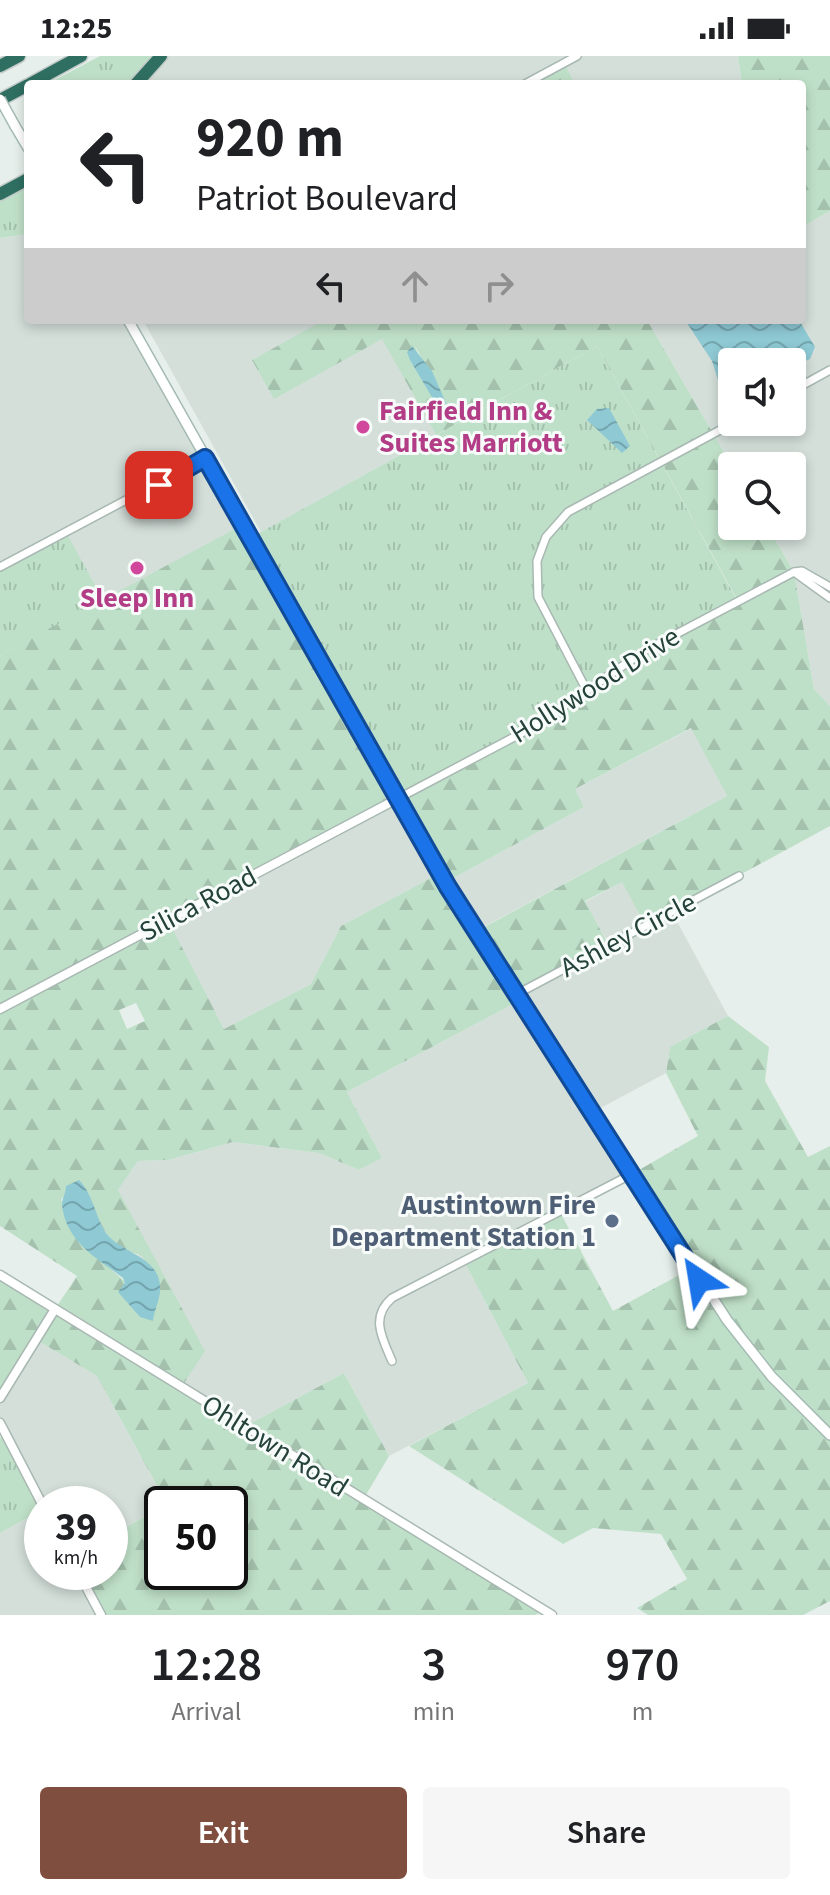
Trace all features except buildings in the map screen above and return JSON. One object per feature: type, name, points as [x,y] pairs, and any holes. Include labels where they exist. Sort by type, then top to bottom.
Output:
[{"type":"highway","points":[[0,59],[8,56]]},
{"type":"highway","points":[[0,66],[19,56]]},
{"type":"highway","points":[[36,80],[81,56]]},
{"type":"highway","points":[[140,80],[161,56]]},
{"type":"highway","points":[[0,100],[24,87]]},
{"type":"highway","points":[[0,194],[24,181]]},
{"type":"main road","points":[[0,100],[24,141]]},
{"type":"main road","points":[[130,324],[397,799],[517,994],[740,1338],[787,1393],[830,1435]]},
{"type":"street","points":[[532,80],[577,56]]},
{"type":"street","points":[[806,383],[830,370]]},
{"type":"street","points":[[586,689],[538,597],[537,561],[546,537],[568,512],[718,431]]},
{"type":"street","points":[[0,567],[205,458]]},
{"type":"street","points":[[794,572],[802,571],[830,587]]},
{"type":"street","points":[[794,572],[830,598]]},
{"type":"street","name":"Hollywood Drive","points":[[397,799],[533,727],[646,650],[794,572]]},
{"type":"street","name":"Silica Road","points":[[0,1009],[397,799]]},
{"type":"street","name":"Ashley Circle","points":[[517,994],[739,876]]},
{"type":"street","points":[[392,1361],[379,1327],[380,1313],[392,1298],[632,1174]]},
{"type":"street","name":"Ohltown Road","points":[[0,1275],[552,1615]]},
{"type":"street","points":[[0,1398],[55,1309]]},
{"type":"street","points":[[0,1423],[33,1486]]},
{"type":"street","points":[[88,1590],[101,1615]]},
{"type":"shaded area","points":[[168,56],[738,56],[741,80],[146,80]]},
{"type":"shaded area","points":[[830,211],[830,706],[814,689],[794,572],[775,540],[806,540],[806,452],[724,452],[649,324],[806,324],[806,225]]},
{"type":"shaded area","points":[[24,235],[24,324],[130,324],[242,525],[104,601],[66,534],[0,567],[0,238]]},
{"type":"shaded area","points":[[145,324],[374,324],[436,435],[261,532]]},
{"type":"shaded area","points":[[692,728],[727,796],[476,931],[446,882],[584,807],[575,789]]},
{"type":"shaded area","points":[[397,799],[440,873],[341,926],[311,984],[224,1029],[167,920]]},
{"type":"shaded area","points":[[622,882],[672,912],[728,1016],[670,1047],[666,1073],[593,1112],[632,1174],[465,1263],[528,1383],[389,1456],[344,1373],[244,1427],[181,1388],[118,1190],[138,1161],[168,1160],[233,1142],[319,1153],[359,1170],[382,1158],[347,1092],[521,1000],[517,994],[609,945],[585,902]]},
{"type":"shaded area","points":[[36,1339],[97,1376],[157,1486],[144,1486],[144,1517],[128,1526],[128,1486],[33,1486],[0,1423],[0,1398]]},
{"type":"shaded area","points":[[24,1520],[24,1590],[88,1590],[101,1615],[0,1615],[0,1533]]},
{"type":"green space","points":[[100,56],[156,56],[135,80],[55,80]]},
{"type":"green space","points":[[738,56],[830,56],[830,211],[806,225],[806,80],[741,80]]},
{"type":"green space","points":[[564,63],[573,80],[532,80]]},
{"type":"green space","points":[[15,186],[24,188],[24,235],[0,238],[0,194]]},
{"type":"green space","points":[[317,324],[649,324],[724,452],[718,452],[718,540],[775,540],[794,572],[814,689],[830,706],[830,826],[646,926],[622,882],[585,901],[609,946],[518,993],[521,1000],[347,1092],[382,1158],[359,1170],[319,1153],[233,1142],[168,1160],[138,1161],[118,1190],[205,1351],[181,1388],[244,1427],[344,1373],[389,1456],[363,1500],[542,1609],[536,1615],[101,1615],[88,1590],[128,1590],[128,1526],[144,1517],[144,1590],[248,1590],[248,1486],[157,1486],[97,1376],[37,1340],[0,1398],[0,1275],[55,1309],[77,1276],[0,1226],[0,655],[242,525],[397,798],[533,727],[612,670],[738,601],[597,346],[436,435],[382,339],[274,399],[252,360]],"holes":[[[415,346],[445,402],[436,404]],[[691,728],[727,796],[477,931],[446,882],[584,807],[575,789]],[[397,799],[440,873],[341,926],[311,984],[224,1029],[168,920]],[[136,1003],[145,1021],[127,1029],[119,1010]],[[66,1193],[95,1211],[105,1233],[122,1249],[142,1256],[160,1289],[154,1307],[105,1264],[61,1200]]]},
{"type":"green space","points":[[597,346],[738,602],[552,715],[397,799],[250,538]]},
{"type":"green space","points":[[67,534],[104,601],[0,655],[0,567]]},
{"type":"green space","points":[[728,1016],[769,1047],[765,1081],[808,1157],[830,1146],[830,1601],[803,1615],[648,1615],[637,1608],[687,1579],[661,1534],[593,1528],[563,1544],[409,1446],[528,1383],[465,1263],[560,1212],[613,1311],[692,1268],[632,1174],[698,1136],[666,1073],[670,1047]]},
{"type":"green space","points":[[6,1435],[33,1486],[24,1486],[24,1520],[0,1533],[0,1438]]},
{"type":"water","points":[[688,324],[801,324],[815,347],[806,361],[806,348],[718,348],[718,380],[712,361]]},
{"type":"water","points":[[412,346],[432,371],[446,403],[441,406],[436,404],[410,360],[407,352]]},
{"type":"water","points":[[609,408],[630,446],[622,453],[587,420],[597,409]]},
{"type":"water","points":[[79,1180],[104,1230],[119,1245],[147,1262],[159,1278],[159,1298],[153,1321],[140,1317],[118,1292],[125,1283],[123,1278],[84,1248],[70,1229],[62,1205],[66,1186]]},
{"type":"place","name":"Fairfield Inn & Suites Marriott","points":[[363,427]]},
{"type":"place","name":"Sleep Inn","points":[[137,568]]},
{"type":"place","name":"Austintown Fire Department Station 1","points":[[612,1221]]},
{"type":"route","points":[[159,485],[205,458],[448,887],[699,1280]]}]
